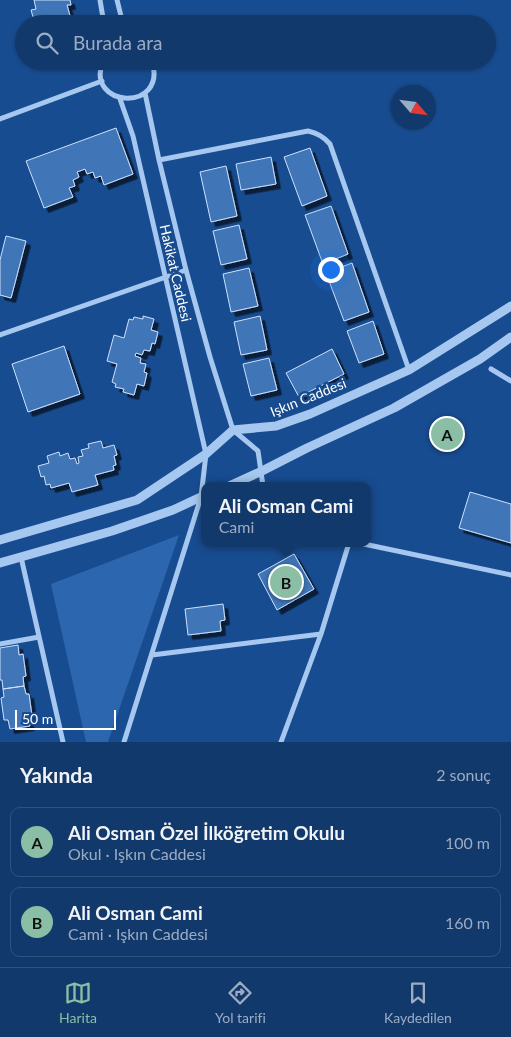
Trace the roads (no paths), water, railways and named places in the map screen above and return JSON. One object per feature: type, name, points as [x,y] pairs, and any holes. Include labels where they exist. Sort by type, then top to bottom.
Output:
[{"type":"street","points":[[100,0],[102,15]]},
{"type":"street","points":[[117,0],[121,15]]},
{"type":"street","points":[[0,119],[102,81],[101,70]]},
{"type":"street","points":[[120,98],[129,100],[138,98],[145,93],[151,86],[154,70]]},
{"type":"street","name":"Hakikat Caddesi","points":[[102,81],[112,95],[120,98],[133,136],[206,454],[204,482]]},
{"type":"street","name":"Hakikat Caddesi","points":[[145,93],[186,270],[233,430]]},
{"type":"street","points":[[159,160],[308,131],[320,134],[326,139],[330,144],[409,370]]},
{"type":"street","points":[[0,335],[186,270]]},
{"type":"street","name":"Işkın Caddesi","points":[[233,430],[276,426],[310,414],[409,370],[511,306]]},
{"type":"street","points":[[237,482],[394,408],[480,358],[511,337]]},
{"type":"street","points":[[491,370],[511,381]]},
{"type":"street","points":[[0,540],[137,500],[206,454],[233,430],[258,451],[263,482]]},
{"type":"street","points":[[0,563],[112,531],[173,510],[201,498]]},
{"type":"street","name":"Hakikat Caddesi","points":[[124,742],[201,503]]},
{"type":"street","points":[[371,546],[511,575]]},
{"type":"street","points":[[281,742],[321,634],[348,547]]},
{"type":"street","points":[[20,557],[62,742]]},
{"type":"street","points":[[152,655],[321,634]]},
{"type":"street","points":[[0,644],[39,637]]},
{"type":"place","name":"Ali Osman Özel İlköğretim Okulu","points":[[447,434]]},
{"type":"place","name":"Ali Osman Cami","points":[[286,582]]}]
